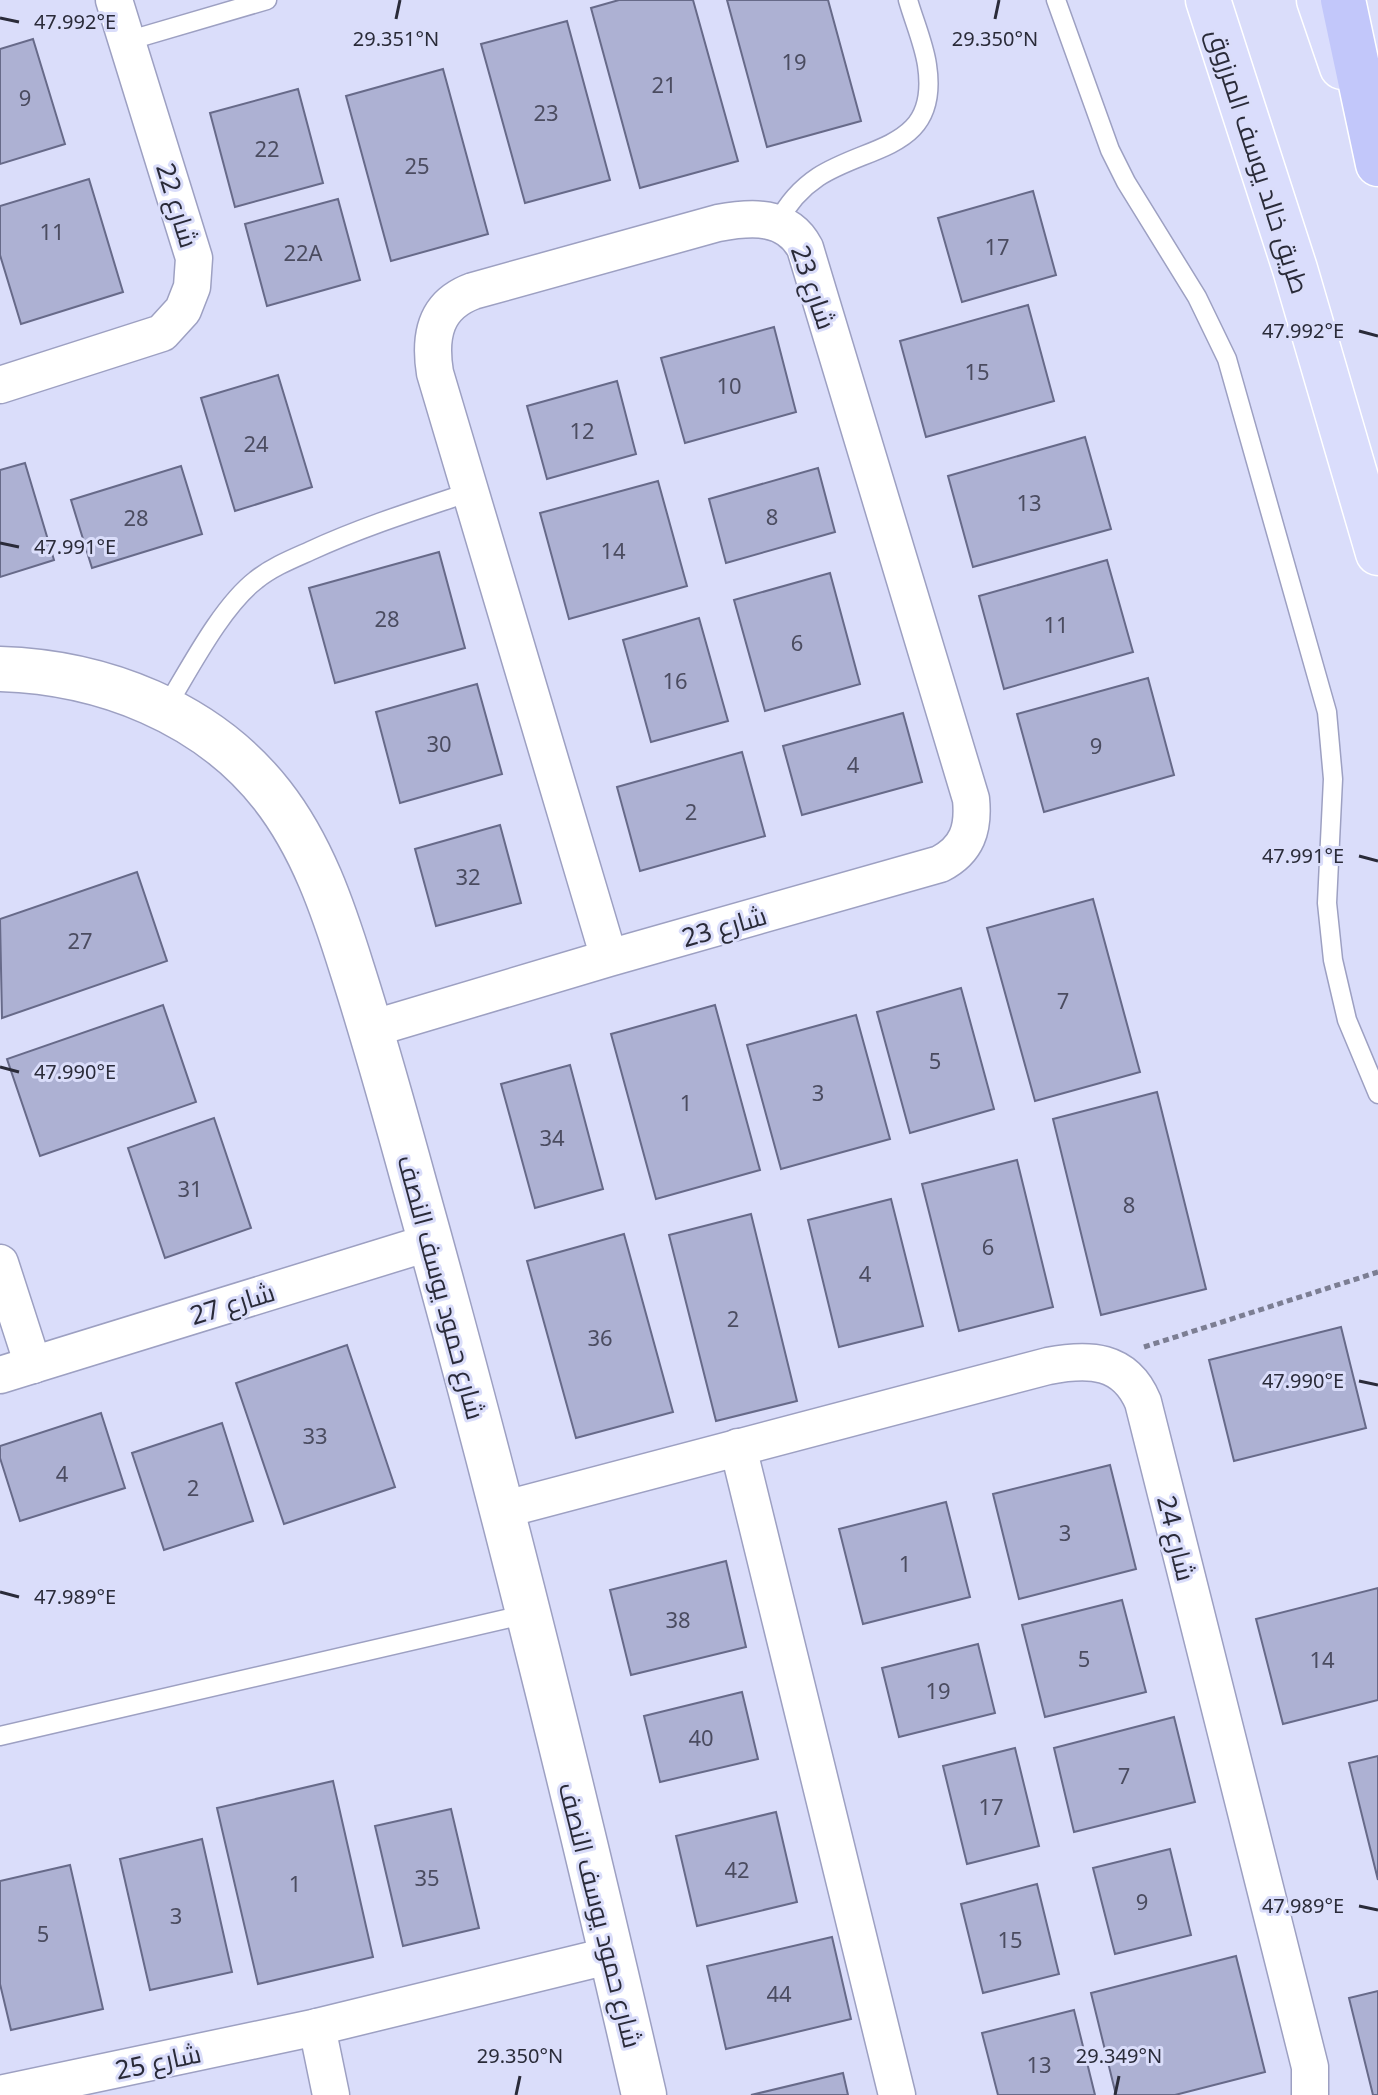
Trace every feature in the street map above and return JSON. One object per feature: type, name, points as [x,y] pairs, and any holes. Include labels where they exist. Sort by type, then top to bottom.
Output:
[{"type":"highway","points":[[1343,0],[1378,164]]},
{"type":"main road","name":"طريق خالد يوسف المرزوق","points":[[1208,0],[1295,269],[1378,553]]},
{"type":"main road","points":[[1319,0],[1378,175]]},
{"type":"street","name":"شارع 22","points":[[0,385],[162,333],[176,319],[188,298],[195,270],[194,258],[114,0]]},
{"type":"street","name":"شارع 23","points":[[371,1029],[940,864],[961,850],[973,818],[971,799],[805,248],[794,232],[778,222],[758,219],[718,223],[473,291],[448,305],[435,330],[433,358],[470,492],[609,958]]},
{"type":"street","name":"شارع حمود يوسف النصف","points":[[0,669],[63,674],[132,694],[165,709],[224,747],[272,794],[294,827],[332,907],[371,1029],[502,1510],[644,2095]]},
{"type":"street","name":"شارع 27","points":[[0,1263],[16,1370],[431,1242]]},
{"type":"street","points":[[502,1510],[1048,1366],[1087,1362],[1114,1367]]},
{"type":"street","name":"شارع 24","points":[[1114,1367],[1131,1380],[1143,1402],[1310,2067],[1310,2095]]},
{"type":"street","points":[[738,1447],[897,2095]]},
{"type":"street","name":"شارع 25","points":[[0,2094],[317,2027],[612,1955]]},
{"type":"street","points":[[317,2027],[331,2095]]},
{"type":"lane","points":[[127,41],[267,0]]},
{"type":"lane","points":[[778,222],[786,207],[806,185],[842,165],[898,142],[920,120],[927,97],[927,65],[908,0]]},
{"type":"lane","points":[[1056,0],[1110,150],[1132,192],[1197,297],[1231,373],[1327,712],[1333,779],[1327,903],[1333,960],[1347,1020],[1378,1094]]},
{"type":"lane","points":[[165,709],[221,620],[237,598],[256,580],[348,534],[470,492]]},
{"type":"lane","points":[[0,1736],[527,1614]]},
{"type":"path","points":[[1114,1367],[1148,1344],[1378,1272]]},
{"type":"building","points":[[619,0],[693,0],[738,161],[640,188],[591,8]]},
{"type":"building","points":[[727,0],[828,0],[861,121],[767,147]]},
{"type":"building","points":[[567,21],[610,180],[525,203],[481,44]]},
{"type":"building","points":[[33,39],[65,144],[0,164],[0,49]]},
{"type":"building","points":[[443,69],[488,234],[391,261],[346,96]]},
{"type":"building","points":[[298,89],[323,183],[235,207],[210,113]]},
{"type":"building","points":[[89,179],[123,292],[21,324],[0,255],[0,206]]},
{"type":"building","points":[[1033,191],[1056,275],[962,302],[938,218]]},
{"type":"building","points":[[338,199],[360,280],[267,306],[245,224]]},
{"type":"building","points":[[1028,305],[1054,401],[926,437],[900,341]]},
{"type":"building","points":[[774,327],[796,412],[685,443],[661,358]]},
{"type":"building","points":[[278,375],[312,487],[235,511],[201,398]]},
{"type":"building","points":[[617,381],[636,454],[547,479],[527,406]]},
{"type":"building","points":[[1085,437],[1111,529],[973,567],[948,476]]},
{"type":"building","points":[[25,463],[54,560],[0,577],[0,470]]},
{"type":"building","points":[[181,466],[202,534],[92,568],[71,500]]},
{"type":"building","points":[[818,468],[835,532],[726,563],[709,499]]},
{"type":"building","points":[[658,481],[687,586],[569,619],[540,513]]},
{"type":"building","points":[[439,552],[465,648],[335,683],[309,588]]},
{"type":"building","points":[[1107,560],[1133,652],[1004,689],[979,596]]},
{"type":"building","points":[[830,573],[860,684],[765,711],[734,600]]},
{"type":"building","points":[[699,618],[728,721],[651,742],[623,640]]},
{"type":"building","points":[[1148,678],[1174,775],[1044,812],[1017,714]]},
{"type":"building","points":[[477,684],[502,774],[400,803],[376,712]]},
{"type":"building","points":[[903,713],[922,782],[802,815],[783,746]]},
{"type":"building","points":[[742,752],[765,836],[640,871],[617,787]]},
{"type":"building","points":[[500,825],[521,903],[436,926],[415,849]]},
{"type":"building","points":[[137,872],[167,961],[2,1018],[0,919]]},
{"type":"building","points":[[1093,899],[1140,1072],[1035,1101],[987,928]]},
{"type":"building","points":[[961,988],[994,1109],[910,1133],[877,1012]]},
{"type":"building","points":[[163,1005],[196,1102],[40,1156],[7,1059]]},
{"type":"building","points":[[715,1005],[760,1170],[656,1199],[611,1034]]},
{"type":"building","points":[[856,1015],[890,1139],[781,1169],[747,1045]]},
{"type":"building","points":[[570,1065],[603,1189],[535,1208],[501,1084]]},
{"type":"building","points":[[1157,1092],[1206,1289],[1101,1315],[1053,1119]]},
{"type":"building","points":[[214,1118],[251,1228],[165,1258],[128,1148]]},
{"type":"building","points":[[1017,1160],[1053,1307],[959,1331],[922,1184]]},
{"type":"building","points":[[891,1199],[923,1326],[839,1347],[808,1220]]},
{"type":"building","points":[[751,1214],[797,1401],[716,1421],[669,1235]]},
{"type":"building","points":[[624,1234],[673,1412],[576,1438],[527,1261]]},
{"type":"building","points":[[1341,1327],[1366,1428],[1234,1461],[1209,1360]]},
{"type":"building","points":[[347,1345],[395,1487],[284,1524],[236,1383]]},
{"type":"building","points":[[101,1413],[125,1488],[20,1521],[0,1458],[0,1446]]},
{"type":"building","points":[[222,1423],[253,1521],[164,1550],[132,1453]]},
{"type":"building","points":[[1110,1465],[1136,1569],[1019,1599],[993,1494]]},
{"type":"building","points":[[946,1502],[970,1597],[863,1624],[839,1529]]},
{"type":"building","points":[[726,1561],[746,1647],[631,1675],[610,1590]]},
{"type":"building","points":[[1378,1588],[1378,1700],[1283,1724],[1256,1619]]},
{"type":"building","points":[[1122,1600],[1146,1692],[1045,1717],[1022,1625]]},
{"type":"building","points":[[978,1644],[995,1713],[899,1737],[882,1668]]},
{"type":"building","points":[[742,1692],[758,1759],[660,1782],[644,1716]]},
{"type":"building","points":[[1174,1717],[1195,1802],[1074,1832],[1054,1748]]},
{"type":"building","points":[[1015,1748],[1039,1846],[967,1864],[943,1766]]},
{"type":"building","points":[[1378,1756],[1378,1880],[1349,1763]]},
{"type":"building","points":[[333,1781],[373,1957],[258,1984],[217,1808]]},
{"type":"building","points":[[451,1809],[479,1928],[403,1946],[375,1826]]},
{"type":"building","points":[[776,1812],[797,1902],[697,1926],[676,1836]]},
{"type":"building","points":[[202,1839],[232,1972],[150,1990],[120,1859]]},
{"type":"building","points":[[1170,1849],[1191,1935],[1115,1954],[1093,1868]]},
{"type":"building","points":[[70,1865],[103,2009],[11,2030],[0,1984],[0,1881]]},
{"type":"building","points":[[1037,1884],[1059,1974],[983,1993],[961,1904]]},
{"type":"building","points":[[832,1937],[851,2019],[726,2049],[707,1966]]},
{"type":"building","points":[[1236,1956],[1265,2072],[1175,2095],[1116,2095],[1091,1993]]},
{"type":"building","points":[[1378,1991],[1378,2095],[1373,2095],[1349,1998]]},
{"type":"building","points":[[1074,2010],[1095,2095],[998,2095],[982,2033]]},
{"type":"building","points":[[843,2073],[848,2095],[751,2095]]}]
